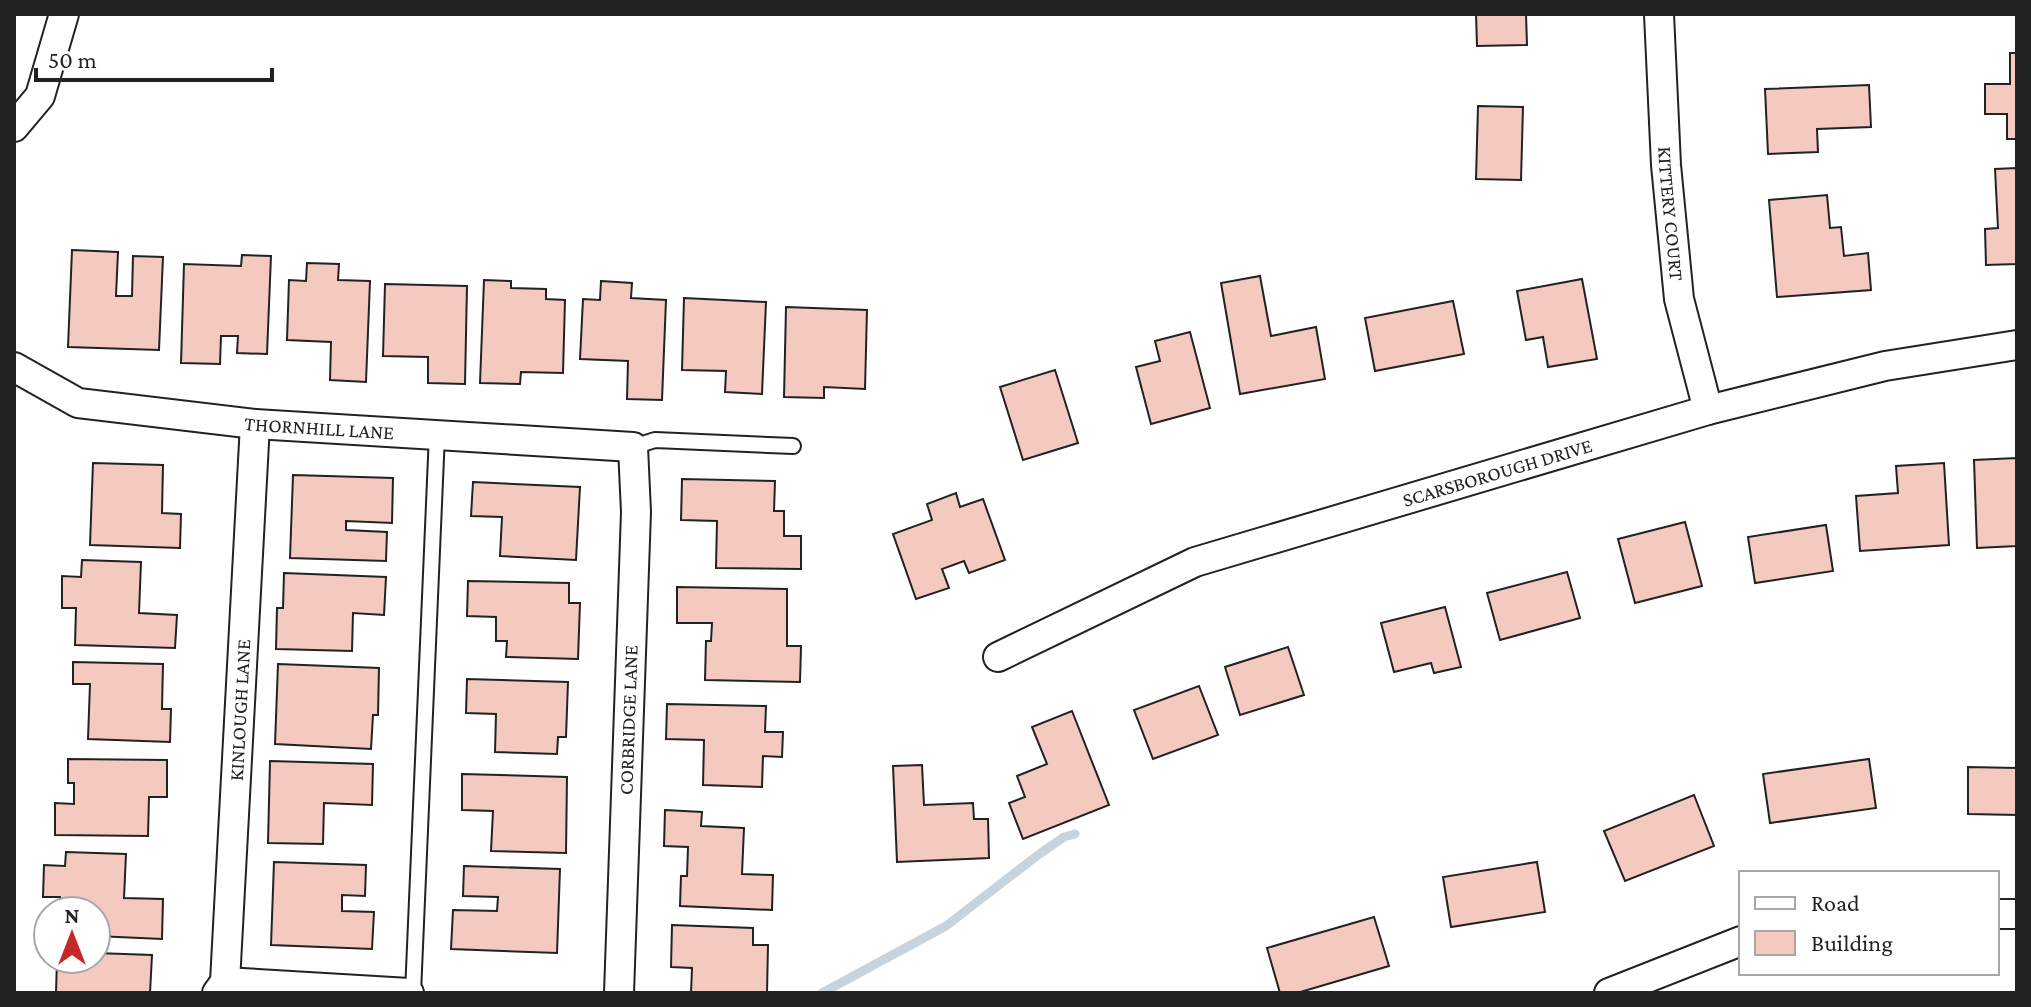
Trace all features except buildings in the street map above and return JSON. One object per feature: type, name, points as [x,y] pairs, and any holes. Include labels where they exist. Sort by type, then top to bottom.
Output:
[{"type":"street","points":[[14,127],[40,96],[64,14]]},
{"type":"street","name":"KITTERY COURT","points":[[1659,14],[1666,165],[1679,299],[1708,410]]},
{"type":"street","name":"SCARSBOROUGH DRIVE","points":[[998,657],[1195,562],[1708,410],[1885,366],[2017,345]]},
{"type":"street","name":"THORNHILL LANE","points":[[14,367],[78,403],[255,424],[633,447]]},
{"type":"street","name":"KINLOUGH LANE","points":[[221,988],[255,424]]},
{"type":"street","name":"CORBRIDGE LANE","points":[[619,993],[636,512],[633,447]]},
{"type":"street","points":[[1609,993],[1739,942]]},
{"type":"street","points":[[221,988],[411,993]]},
{"type":"lane","points":[[411,993],[437,434]]},
{"type":"lane","points":[[633,447],[655,440],[793,446]]},
{"type":"waterway","points":[[822,993],[946,926],[1038,855],[1064,837],[1075,834]]}]
